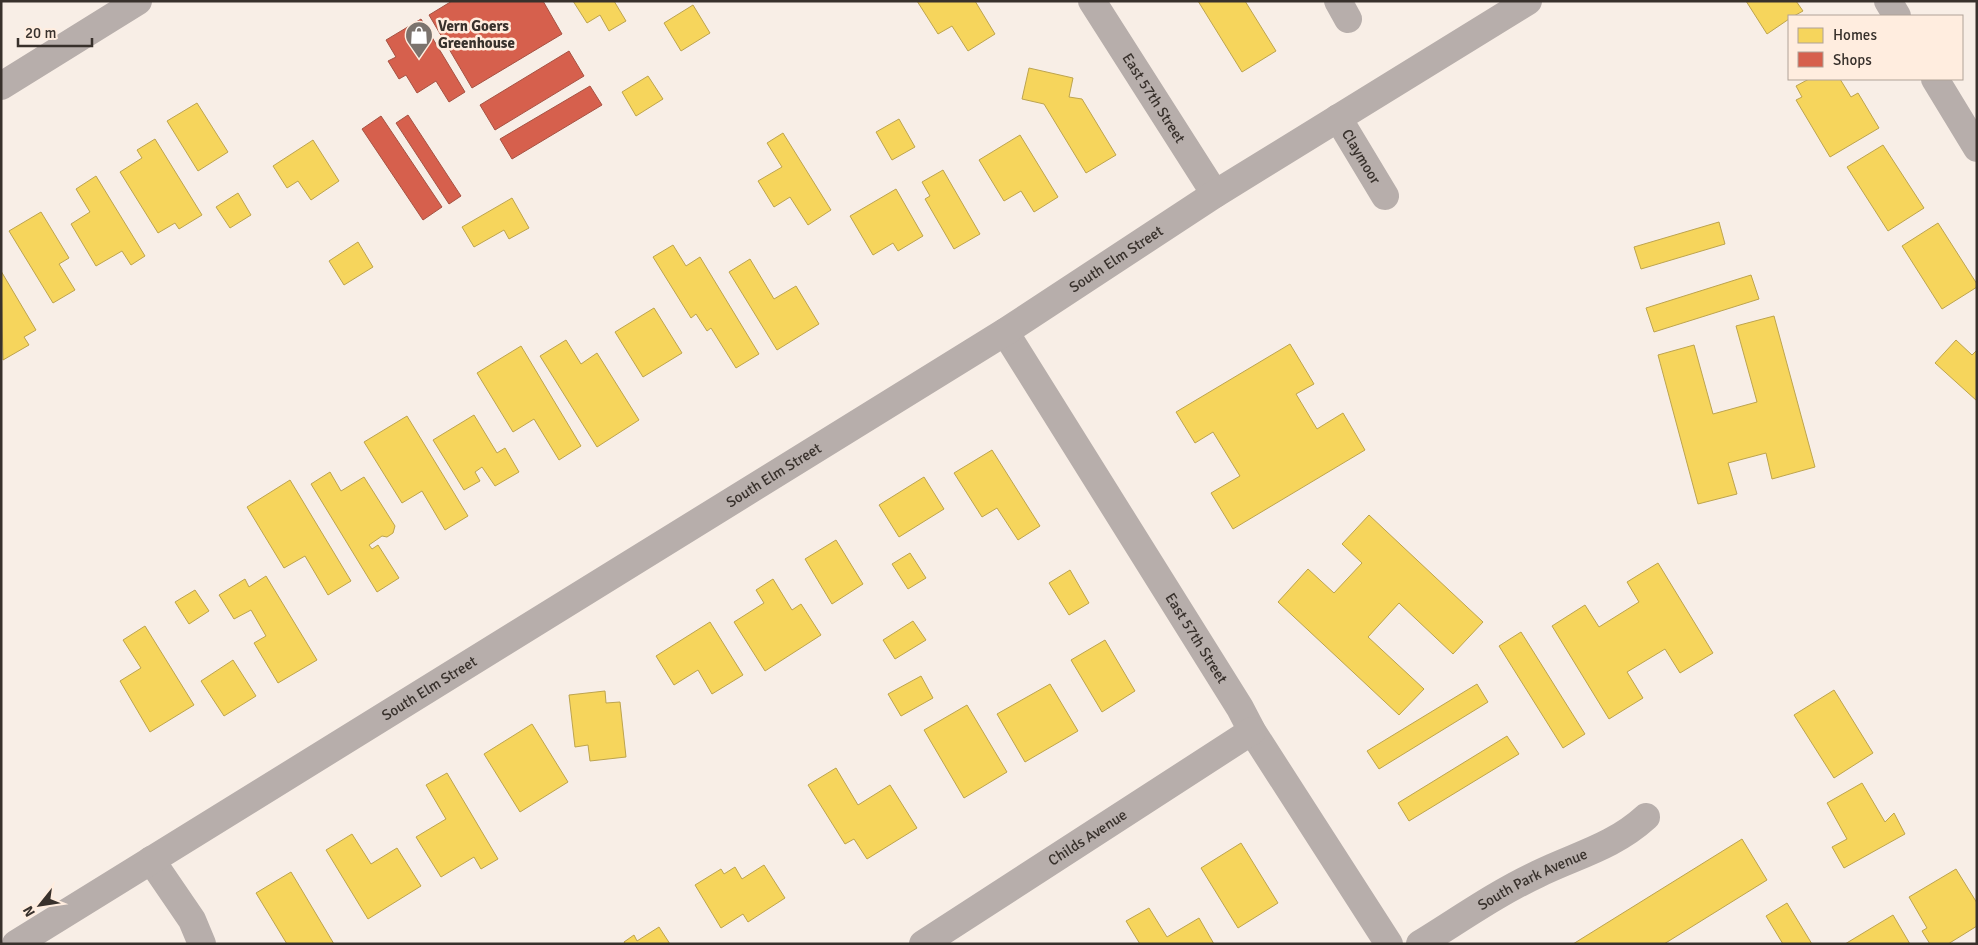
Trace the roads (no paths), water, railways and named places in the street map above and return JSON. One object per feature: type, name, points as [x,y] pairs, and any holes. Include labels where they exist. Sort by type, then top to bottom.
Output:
[{"type":"street","points":[[1,86],[138,1]]},
{"type":"street","name":"East 57th Street","points":[[1092,1],[1215,194]]},
{"type":"street","name":"South Elm Street","points":[[16,944],[1005,332],[1215,194],[1528,1]]},
{"type":"street","points":[[1888,1],[1896,15]]},
{"type":"street","points":[[1936,80],[1977,148]]},
{"type":"street","name":"Claymoor","points":[[1338,118],[1385,196]]},
{"type":"street","name":"East 57th Street","points":[[1005,332],[1240,708],[1252,731],[1389,944]]},
{"type":"street","name":"Childs Avenue","points":[[922,944],[1252,731]]},
{"type":"street","name":"South Park Avenue","points":[[1420,944],[1538,874],[1601,848],[1631,831],[1646,817]]},
{"type":"street","points":[[151,860],[192,920],[202,944]]},
{"type":"place","name":"Vern Goers Greenhouse","points":[[419,59]]}]
